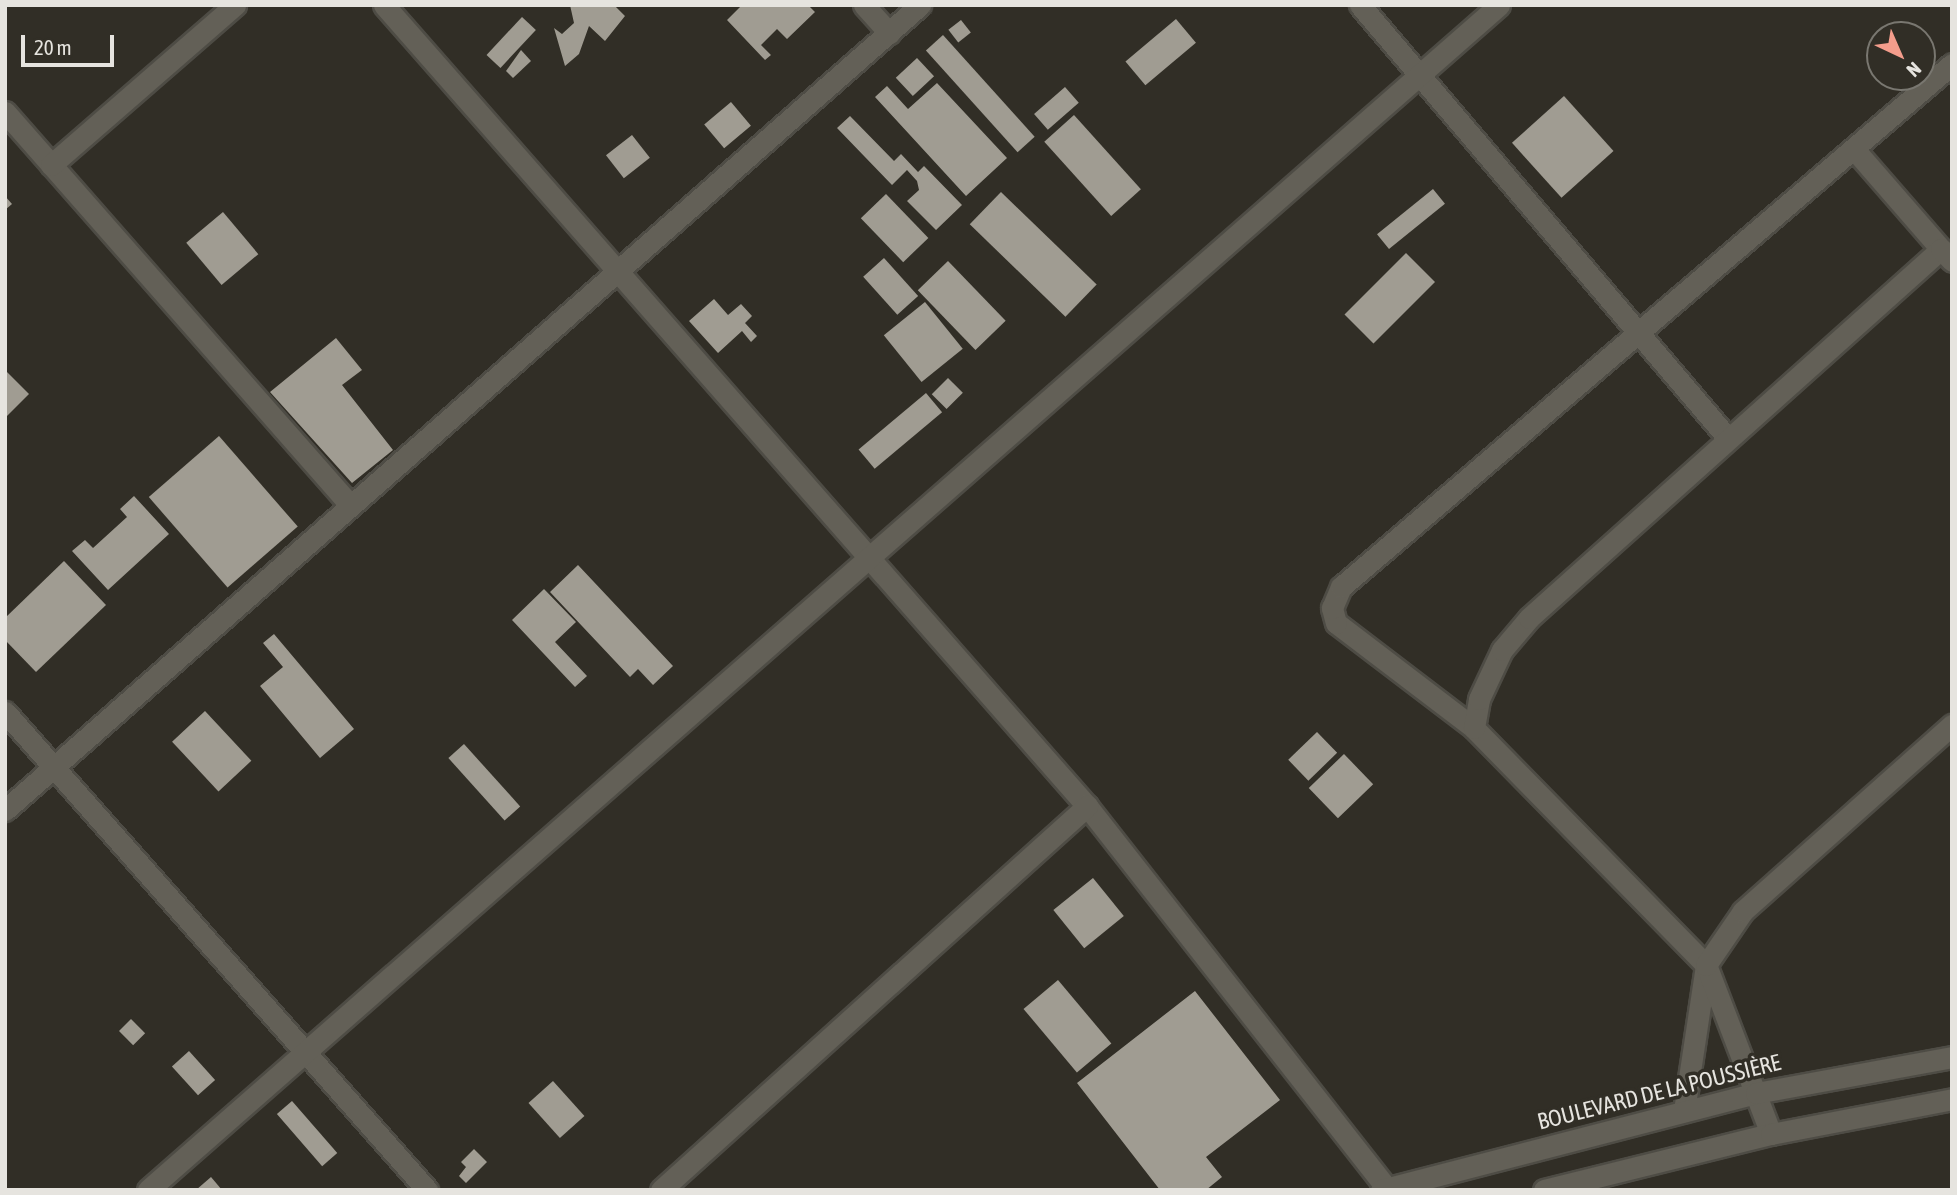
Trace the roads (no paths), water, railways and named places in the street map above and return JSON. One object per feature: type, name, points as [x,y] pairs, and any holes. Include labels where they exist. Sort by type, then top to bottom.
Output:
[{"type":"street","points":[[51,165],[235,5]]},
{"type":"street","points":[[384,5],[615,273],[870,556],[1087,806],[1386,1189]]},
{"type":"street","points":[[864,5],[889,33]]},
{"type":"street","points":[[5,810],[920,5]]},
{"type":"street","points":[[1360,5],[1726,436]]},
{"type":"street","points":[[148,1190],[1499,5]]},
{"type":"street","points":[[1771,1134],[1706,965],[1474,728],[1336,623],[1332,608],[1341,587],[1641,333],[1952,64]]},
{"type":"street","points":[[5,112],[351,506]]},
{"type":"street","points":[[1474,728],[1479,699],[1502,650],[1529,618],[1726,436],[1946,255],[1854,149]]},
{"type":"street","points":[[5,712],[427,1190]]},
{"type":"street","points":[[1684,1111],[1706,965],[1743,911],[1952,725]]},
{"type":"street","points":[[660,1190],[1087,806]]},
{"type":"street","name":"BOULEVARD DE LA POUSSIÈRE","points":[[1386,1189],[1756,1093],[1952,1057]]},
{"type":"street","points":[[1544,1190],[1771,1134],[1952,1099]]}]
